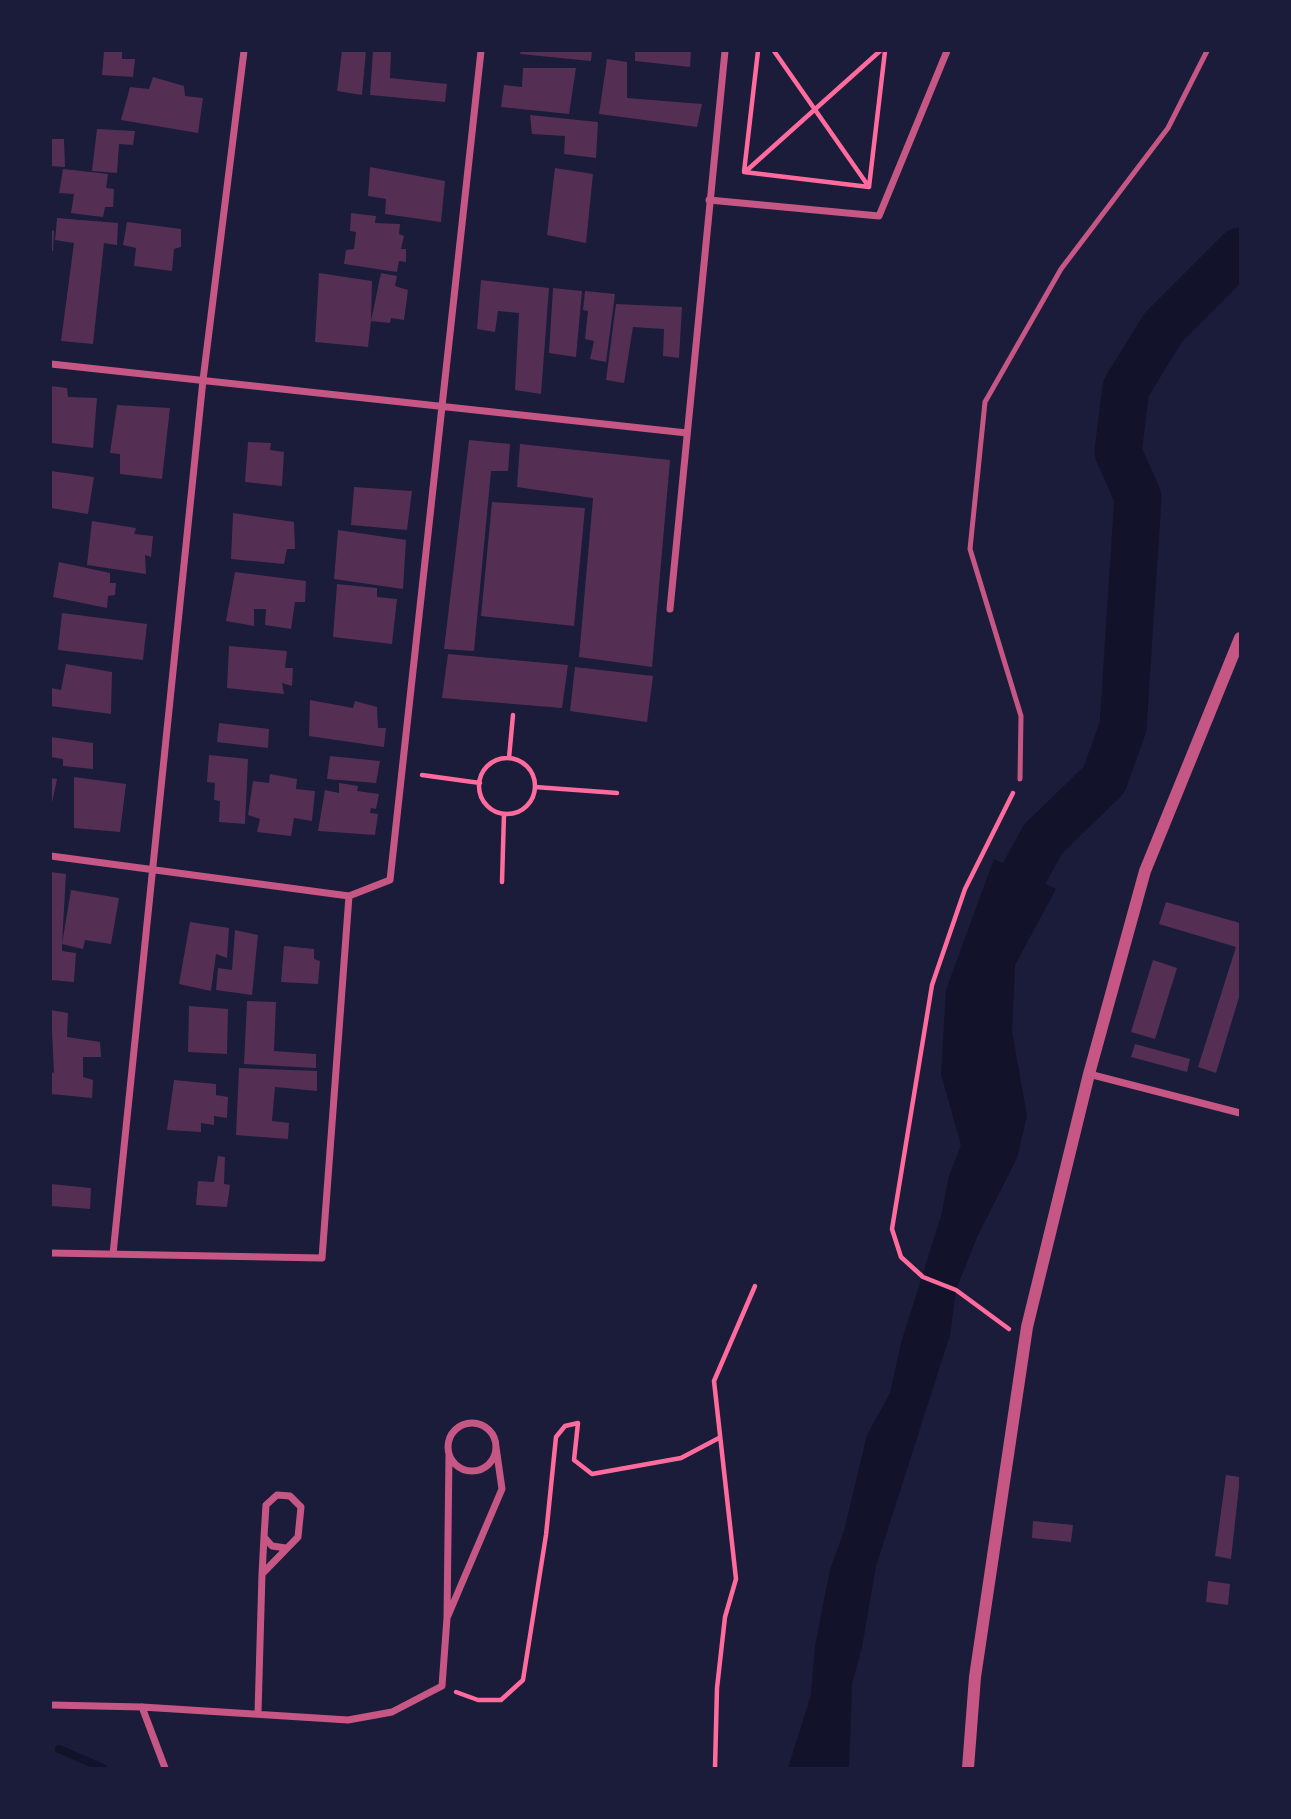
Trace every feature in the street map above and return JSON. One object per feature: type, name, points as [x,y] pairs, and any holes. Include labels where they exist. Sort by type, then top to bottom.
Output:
[{"type":"street","points":[[113,1254],[203,380],[244,51]]},
{"type":"street","points":[[51,856],[349,896],[390,880],[481,51]]},
{"type":"street","points":[[670,609],[725,51]]},
{"type":"street","points":[[709,200],[879,216],[947,51]]},
{"type":"street","points":[[51,364],[687,433]]},
{"type":"street","points":[[968,1768],[977,1664],[1025,1340],[1089,1074],[1145,871],[1240,638]]},
{"type":"street","points":[[51,1253],[322,1258],[349,896]]},
{"type":"street","points":[[1089,1074],[1240,1113]]},
{"type":"street","points":[[51,1705],[142,1707],[348,1720],[392,1712],[442,1686],[447,1618],[449,1438],[460,1426],[468,1423],[484,1426],[491,1432],[502,1489],[447,1618]]},
{"type":"street","points":[[449,1454],[458,1466],[472,1471],[491,1461],[496,1447]]},
{"type":"street","points":[[258,1713],[262,1574],[266,1505],[277,1495],[290,1496],[300,1507],[298,1537],[262,1574]]},
{"type":"street","points":[[264,1537],[272,1546],[286,1548]]},
{"type":"street","points":[[142,1707],[165,1768]]},
{"type":"lane","points":[[1020,779],[1021,716],[970,549],[985,402],[1061,269],[1168,128],[1207,51]]},
{"type":"path","points":[[744,172],[758,51]]},
{"type":"path","points":[[774,51],[869,187]]},
{"type":"path","points":[[744,172],[882,51]]},
{"type":"path","points":[[869,187],[882,51]]},
{"type":"path","points":[[744,172],[869,187]]},
{"type":"path","points":[[509,758],[513,715]]},
{"type":"path","points":[[509,758],[528,766],[534,774],[535,788],[530,802],[523,809],[504,814],[486,806],[481,797],[480,783],[486,768],[494,762],[509,758]]},
{"type":"path","points":[[422,775],[480,783]]},
{"type":"path","points":[[1020,779],[965,889],[932,985],[891,1229],[901,1257],[923,1277],[956,1290],[1025,1340]]},
{"type":"path","points":[[535,788],[617,793]]},
{"type":"path","points":[[502,882],[504,814]]},
{"type":"path","points":[[715,1768],[717,1688],[724,1629],[736,1579],[715,1381],[755,1286]]},
{"type":"path","points":[[442,1686],[478,1700],[500,1700],[523,1680],[546,1535],[556,1437],[565,1426],[578,1423],[574,1460],[592,1474],[681,1458],[719,1438]]},
{"type":"shaded area","points":[[994,859],[1056,889],[1015,965],[1012,1031],[1027,1116],[1017,1158],[977,1237],[956,1290],[950,1335],[876,1566],[862,1647],[852,1684],[849,1768],[788,1768],[811,1695],[815,1646],[830,1570],[844,1531],[867,1435],[890,1393],[901,1343],[941,1216],[949,1176],[961,1145],[941,1074],[946,990]]},
{"type":"building","points":[[104,51],[122,51],[122,59],[135,59],[133,77],[102,75]]},
{"type":"building","points":[[342,51],[366,51],[362,95],[337,91]]},
{"type":"building","points":[[373,51],[391,51],[390,78],[447,84],[445,102],[370,95]]},
{"type":"building","points":[[521,51],[592,51],[591,61],[520,54]]},
{"type":"building","points":[[635,51],[691,51],[690,67],[635,61]]},
{"type":"building","points":[[607,59],[627,62],[627,98],[702,104],[697,127],[599,114]]},
{"type":"building","points":[[523,68],[576,68],[569,114],[501,107],[504,85],[522,87]]},
{"type":"building","points":[[153,77],[184,86],[185,96],[203,98],[198,133],[121,120],[130,87],[149,89]]},
{"type":"building","points":[[530,115],[598,122],[596,158],[564,154],[565,136],[532,134]]},
{"type":"building","points":[[97,129],[135,131],[133,145],[119,144],[117,173],[92,171]]},
{"type":"building","points":[[51,139],[64,139],[65,167],[51,166]]},
{"type":"building","points":[[370,167],[445,181],[441,222],[385,214],[386,199],[368,196]]},
{"type":"building","points":[[555,168],[593,174],[586,243],[547,235]]},
{"type":"building","points":[[63,169],[108,174],[106,188],[114,189],[113,207],[105,207],[103,217],[71,213],[74,194],[59,193]]},
{"type":"building","points":[[351,213],[376,216],[375,223],[400,224],[399,234],[404,236],[401,249],[406,249],[406,262],[399,261],[397,272],[344,264],[346,250],[354,249],[356,232],[350,231]]},
{"type":"building","points":[[57,218],[118,223],[117,245],[104,243],[93,344],[61,341],[74,243],[55,240]]},
{"type":"building","points":[[127,222],[181,229],[181,247],[174,249],[172,271],[134,266],[136,248],[123,245]]},
{"type":"building","points":[[51,230],[54,231],[53,251],[51,251]]},
{"type":"building","points":[[319,273],[372,281],[368,347],[315,342]]},
{"type":"building","points":[[381,273],[397,276],[395,286],[408,290],[404,320],[391,318],[390,323],[371,321]]},
{"type":"building","points":[[481,280],[549,288],[541,394],[515,390],[519,313],[498,311],[495,332],[477,329]]},
{"type":"building","points":[[553,288],[582,291],[576,357],[549,353]]},
{"type":"building","points":[[585,291],[615,294],[606,362],[590,359],[594,341],[585,339],[588,311],[583,310]]},
{"type":"building","points":[[616,304],[682,307],[679,358],[663,356],[664,329],[633,327],[624,383],[606,380]]},
{"type":"building","points":[[51,386],[67,388],[68,397],[97,398],[93,448],[51,443]]},
{"type":"building","points":[[117,405],[170,408],[162,479],[120,474],[120,454],[110,453]]},
{"type":"building","points":[[469,440],[510,444],[508,471],[491,471],[474,651],[444,649]]},
{"type":"building","points":[[248,442],[271,443],[270,450],[284,452],[282,486],[245,482]]},
{"type":"building","points":[[520,444],[670,460],[652,667],[579,657],[593,498],[517,487]]},
{"type":"building","points":[[51,471],[94,477],[88,514],[51,508]]},
{"type":"building","points":[[354,487],[412,491],[407,530],[351,525]]},
{"type":"building","points":[[492,502],[585,508],[574,626],[481,616]]},
{"type":"building","points":[[233,513],[294,522],[295,549],[287,549],[284,564],[231,559]]},
{"type":"building","points":[[92,521],[136,528],[134,534],[153,536],[151,557],[145,555],[146,574],[87,565]]},
{"type":"building","points":[[338,530],[406,540],[403,589],[334,579]]},
{"type":"building","points":[[59,562],[110,573],[110,583],[116,583],[115,595],[108,596],[107,608],[53,597]]},
{"type":"building","points":[[235,572],[306,581],[305,602],[295,602],[291,629],[265,625],[266,609],[254,609],[254,626],[226,621]]},
{"type":"building","points":[[337,584],[377,588],[377,597],[397,599],[392,644],[333,637]]},
{"type":"building","points":[[62,613],[147,624],[143,660],[58,650]]},
{"type":"building","points":[[229,646],[287,651],[285,668],[293,668],[292,686],[282,683],[284,694],[227,688]]},
{"type":"building","points":[[448,654],[568,665],[562,708],[442,698]]},
{"type":"building","points":[[66,664],[112,672],[111,714],[51,706],[51,688],[61,690]]},
{"type":"building","points":[[575,667],[653,676],[647,722],[570,711]]},
{"type":"building","points":[[310,700],[353,708],[355,701],[377,707],[378,728],[386,728],[384,747],[309,736]]},
{"type":"building","points":[[219,723],[269,729],[268,748],[217,742]]},
{"type":"building","points":[[51,737],[93,743],[93,769],[63,766],[63,759],[51,757]]},
{"type":"building","points":[[209,755],[248,759],[245,824],[219,822],[220,801],[214,800],[215,783],[207,782]]},
{"type":"building","points":[[330,756],[380,761],[376,783],[327,779]]},
{"type":"building","points":[[270,774],[297,779],[296,789],[315,791],[312,821],[294,818],[291,836],[257,832],[260,819],[248,815],[253,781],[269,783]]},
{"type":"building","points":[[74,777],[126,784],[120,832],[74,828]]},
{"type":"building","points":[[51,778],[57,779],[52,803],[51,803]]},
{"type":"building","points":[[339,783],[358,786],[357,791],[379,794],[376,809],[371,808],[370,813],[378,814],[375,835],[318,831],[325,790],[339,793]]},
{"type":"building","points":[[51,872],[66,874],[62,951],[76,953],[74,982],[51,980]]},
{"type":"building","points":[[71,890],[119,898],[111,944],[85,940],[83,949],[62,944]]},
{"type":"building","points":[[1166,902],[1240,923],[1240,994],[1216,1073],[1198,1067],[1236,947],[1159,924]]},
{"type":"building","points":[[190,922],[229,928],[227,958],[216,954],[211,991],[179,984]]},
{"type":"building","points":[[235,930],[258,935],[252,995],[216,990],[218,968],[232,970]]},
{"type":"building","points":[[284,946],[314,949],[314,959],[320,961],[318,984],[281,982]]},
{"type":"building","points":[[1153,960],[1177,968],[1155,1039],[1131,1032]]},
{"type":"building","points":[[247,1001],[276,1002],[274,1051],[316,1054],[316,1068],[244,1064]]},
{"type":"building","points":[[189,1006],[228,1009],[227,1054],[188,1052]]},
{"type":"building","points":[[51,1010],[68,1013],[67,1037],[100,1042],[101,1057],[83,1057],[83,1077],[93,1080],[92,1098],[51,1094],[51,1072],[54,1073]]},
{"type":"building","points":[[1135,1044],[1190,1059],[1187,1072],[1131,1057]]},
{"type":"building","points":[[239,1068],[317,1071],[317,1091],[275,1087],[272,1121],[289,1123],[288,1139],[236,1135]]},
{"type":"building","points":[[174,1080],[216,1084],[216,1095],[228,1097],[227,1118],[214,1116],[214,1125],[201,1123],[201,1132],[167,1130]]},
{"type":"building","points":[[218,1156],[225,1157],[224,1184],[230,1185],[227,1207],[196,1205],[198,1181],[214,1182]]},
{"type":"building","points":[[51,1184],[91,1188],[90,1209],[51,1206]]},
{"type":"building","points":[[1226,1475],[1240,1477],[1231,1559],[1215,1556]]},
{"type":"building","points":[[1033,1521],[1073,1525],[1071,1542],[1032,1538]]},
{"type":"building","points":[[1208,1581],[1230,1584],[1228,1605],[1206,1602]]},
{"type":"waterway","points":[[1001,931],[1013,894],[1043,839],[1104,780],[1123,727],[1138,497],[1118,452],[1126,388],[1163,328],[1240,251]]},
{"type":"waterway","points":[[59,1749],[103,1768]]}]
